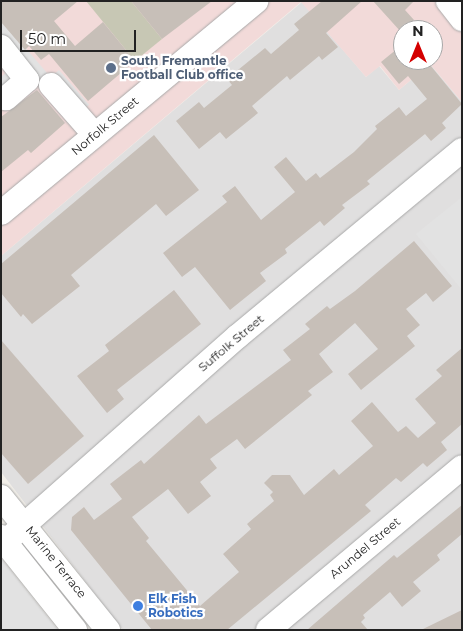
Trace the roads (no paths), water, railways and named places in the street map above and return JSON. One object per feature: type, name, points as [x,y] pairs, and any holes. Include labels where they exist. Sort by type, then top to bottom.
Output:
[{"type":"street","name":"Norfolk Street","points":[[1,213],[256,1]]},
{"type":"street","points":[[1,47],[27,80],[6,98]]},
{"type":"street","points":[[51,85],[94,134]]},
{"type":"street","name":"Suffolk Street","points":[[3,539],[24,523],[238,336],[462,150]]},
{"type":"street","name":"Arundel Street","points":[[268,630],[462,467]]},
{"type":"street","name":"Marine Terrace","points":[[1,496],[81,593],[108,630]]},
{"type":"street","points":[[3,539],[75,630]]},
{"type":"street","points":[[81,593],[83,604],[99,630]]},
{"type":"place","name":"South Fremantle Football Club office","points":[[111,68]]},
{"type":"place","name":"Elk Fish Robotics","points":[[138,606]]}]
